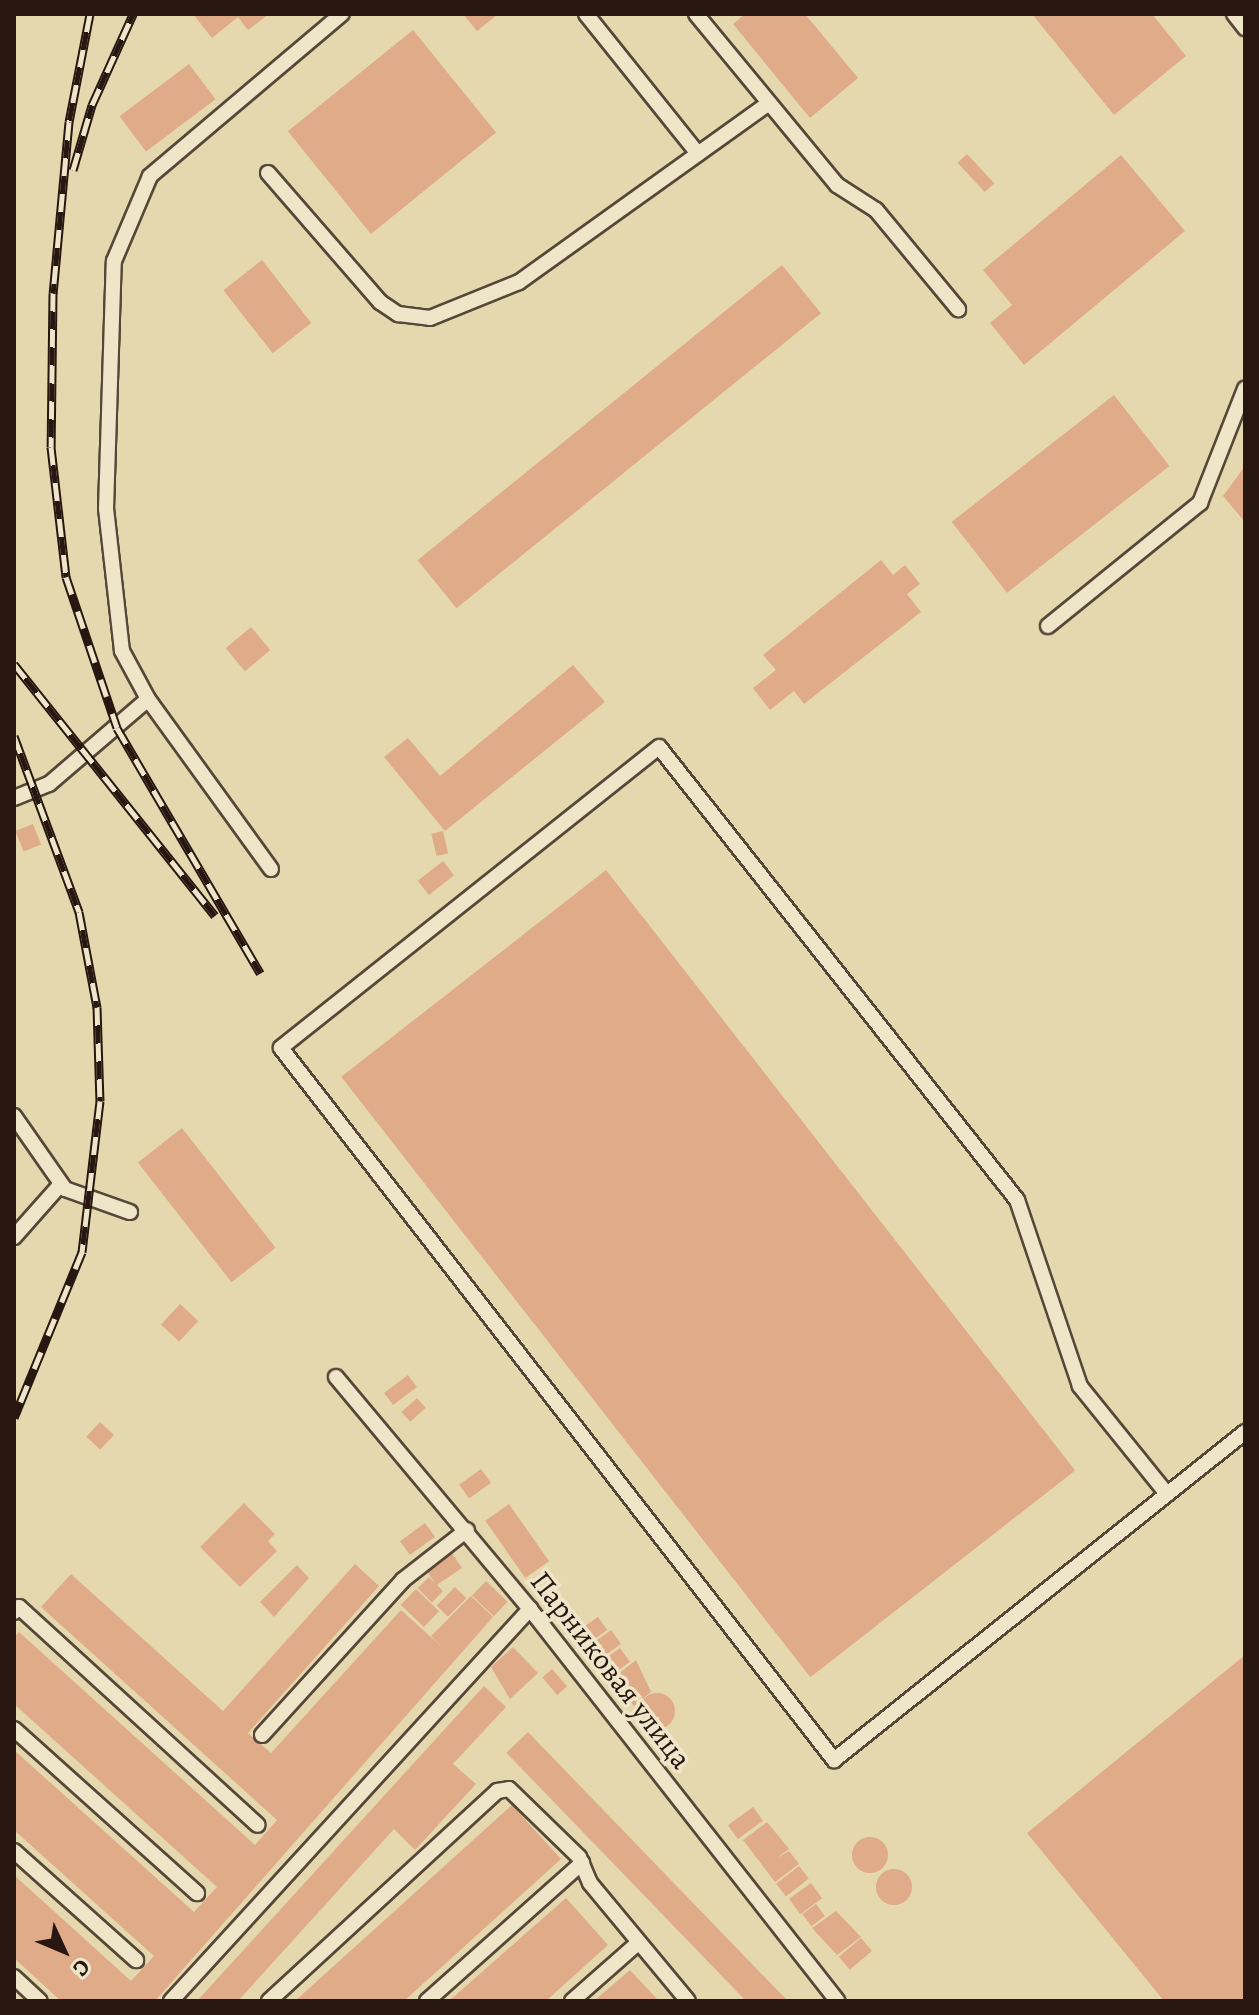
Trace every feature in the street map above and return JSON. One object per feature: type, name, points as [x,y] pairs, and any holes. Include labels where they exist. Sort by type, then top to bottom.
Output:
[{"type":"lane","points":[[271,869],[148,699],[122,651],[106,509],[114,261],[150,176],[342,14]]},
{"type":"lane","points":[[586,14],[698,154]]},
{"type":"lane","points":[[696,14],[837,185],[876,210],[958,309]]},
{"type":"lane","points":[[1234,14],[1245,28]]},
{"type":"lane","points":[[268,173],[380,302],[398,314],[430,318],[519,282],[769,103]]},
{"type":"lane","points":[[1048,626],[1200,503],[1245,389]]},
{"type":"lane","points":[[14,798],[49,784],[148,699]]},
{"type":"lane","points":[[1167,1494],[1080,1386],[1017,1200],[659,747],[281,1048],[834,1760],[1245,1432]]},
{"type":"lane","points":[[14,1116],[60,1185],[130,1212]]},
{"type":"lane","points":[[14,1237],[60,1185]]},
{"type":"lane","name":"Парниковая улица","points":[[336,1377],[467,1530],[837,2001]]},
{"type":"lane","points":[[262,1735],[403,1580],[467,1530]]},
{"type":"lane","points":[[14,1612],[19,1607],[258,1825]]},
{"type":"lane","points":[[171,2001],[530,1609]]},
{"type":"lane","points":[[14,1729],[197,1893]]},
{"type":"lane","points":[[269,2001],[497,1791],[509,1789],[532,1804],[582,1863],[639,1942],[688,2001]]},
{"type":"lane","points":[[14,1851],[136,1960]]},
{"type":"lane","points":[[427,2001],[582,1863]]},
{"type":"lane","points":[[572,2001],[639,1942]]},
{"type":"lane","points":[[14,1977],[40,2001]]},
{"type":"building","points":[[193,14],[269,14],[248,30],[238,17],[212,38]]},
{"type":"building","points":[[463,14],[498,14],[477,31]]},
{"type":"building","points":[[745,14],[805,14],[858,78],[810,118],[733,24]]},
{"type":"building","points":[[1032,14],[1152,14],[1186,56],[1114,115]]},
{"type":"building","points":[[413,30],[496,133],[371,234],[288,131]]},
{"type":"building","points":[[189,64],[215,99],[146,151],[120,116]]},
{"type":"building","points":[[967,154],[994,183],[985,192],[957,163]]},
{"type":"building","points":[[1121,155],[1185,231],[1024,365],[990,323],[1012,305],[983,270]]},
{"type":"building","points":[[262,260],[311,323],[273,353],[223,290]]},
{"type":"building","points":[[782,265],[821,313],[457,608],[418,560]]},
{"type":"building","points":[[1114,395],[1169,466],[1007,593],[952,522]]},
{"type":"building","points":[[1245,466],[1245,522],[1223,496]]},
{"type":"building","points":[[881,560],[893,575],[905,565],[920,584],[907,594],[921,612],[804,704],[794,691],[770,710],[753,688],[776,670],[763,655]]},
{"type":"building","points":[[251,627],[270,650],[245,671],[226,648]]},
{"type":"building","points":[[573,665],[605,702],[445,831],[384,757],[408,738],[440,776]]},
{"type":"building","points":[[33,824],[41,844],[24,852],[15,831]]},
{"type":"building","points":[[443,831],[448,853],[436,856],[431,834]]},
{"type":"building","points":[[443,861],[454,875],[429,895],[418,881]]},
{"type":"building","points":[[606,870],[1075,1470],[810,1677],[341,1077]]},
{"type":"building","points":[[182,1128],[276,1248],[231,1282],[138,1162]]},
{"type":"building","points":[[180,1304],[198,1321],[179,1342],[161,1324]]},
{"type":"building","points":[[408,1375],[417,1387],[393,1405],[384,1393]]},
{"type":"building","points":[[417,1398],[426,1408],[410,1422],[401,1412]]},
{"type":"building","points":[[100,1422],[114,1435],[100,1450],[86,1437]]},
{"type":"building","points":[[481,1469],[491,1483],[469,1499],[459,1485]]},
{"type":"building","points":[[244,1503],[275,1534],[268,1541],[277,1551],[240,1587],[200,1547]]},
{"type":"building","points":[[509,1504],[549,1561],[525,1578],[485,1521]]},
{"type":"building","points":[[425,1523],[435,1537],[410,1555],[400,1541]]},
{"type":"building","points":[[452,1553],[462,1568],[436,1585],[426,1570]]},
{"type":"building","points":[[355,1564],[379,1586],[248,1733],[271,1753],[401,1610],[442,1647],[431,1636],[471,1596],[493,1617],[155,2001],[61,2001],[14,1958],[14,1875],[131,1981],[154,1956],[14,1830],[14,1750],[194,1912],[217,1887],[14,1704],[14,1637],[19,1632],[255,1845],[277,1820],[41,1607],[71,1574],[223,1711]]},
{"type":"building","points":[[297,1565],[309,1578],[274,1617],[260,1602]]},
{"type":"building","points":[[429,1577],[443,1591],[432,1602],[418,1588]]},
{"type":"building","points":[[486,1581],[508,1602],[494,1616],[472,1595]]},
{"type":"building","points":[[455,1587],[466,1598],[448,1617],[437,1605]]},
{"type":"building","points":[[416,1589],[439,1611],[424,1627],[401,1605]]},
{"type":"building","points":[[598,1617],[607,1630],[584,1646],[575,1633]]},
{"type":"building","points":[[611,1630],[621,1644],[598,1661],[588,1647]]},
{"type":"building","points":[[513,1647],[538,1673],[510,1699],[491,1667]]},
{"type":"building","points":[[620,1648],[630,1662],[611,1676],[601,1662]]},
{"type":"building","points":[[1245,1655],[1245,2001],[1164,2001],[1027,1833]]},
{"type":"building","points":[[636,1660],[651,1692],[634,1706],[613,1678]]},
{"type":"building","points":[[552,1669],[567,1686],[557,1695],[542,1678]]},
{"type":"building","points":[[484,1686],[506,1707],[453,1764],[476,1784],[415,1850],[394,1829],[238,2001],[197,2001]]},
{"type":"building","points":[[657,1693],[670,1698],[675,1711],[670,1724],[657,1729],[644,1724],[639,1711],[644,1698]]},
{"type":"building","points":[[528,1732],[786,2000],[746,2001],[506,1753]]},
{"type":"building","points":[[512,1805],[561,1859],[404,2001],[295,2001]]},
{"type":"building","points":[[753,1807],[763,1821],[738,1839],[728,1825]]},
{"type":"building","points":[[767,1822],[789,1849],[777,1858],[789,1851],[799,1864],[775,1882],[743,1840]]},
{"type":"building","points":[[870,1837],[883,1842],[888,1855],[883,1868],[870,1873],[857,1868],[852,1855],[857,1842]]},
{"type":"building","points":[[799,1866],[809,1879],[786,1896],[776,1884]]},
{"type":"building","points":[[894,1869],[907,1874],[912,1887],[907,1900],[894,1905],[881,1900],[876,1887],[881,1874]]},
{"type":"building","points":[[811,1883],[822,1898],[800,1914],[789,1899]]},
{"type":"building","points":[[566,1898],[608,1945],[546,2001],[449,2001]]},
{"type":"building","points":[[816,1904],[825,1916],[811,1926],[802,1914]]},
{"type":"building","points":[[836,1911],[861,1937],[837,1955],[812,1928]]},
{"type":"building","points":[[861,1938],[872,1951],[850,1970],[839,1957]]},
{"type":"building","points":[[630,1970],[659,2001],[594,2001]]},
{"type":"railway","points":[[90,14],[69,122],[53,293],[51,447],[66,577],[117,728],[260,973]]},
{"type":"railway","points":[[73,170],[92,105],[133,14]]},
{"type":"railway","points":[[14,664],[215,916]]},
{"type":"railway","points":[[14,736],[79,912],[97,1007],[100,1101],[82,1252],[14,1418]]}]
